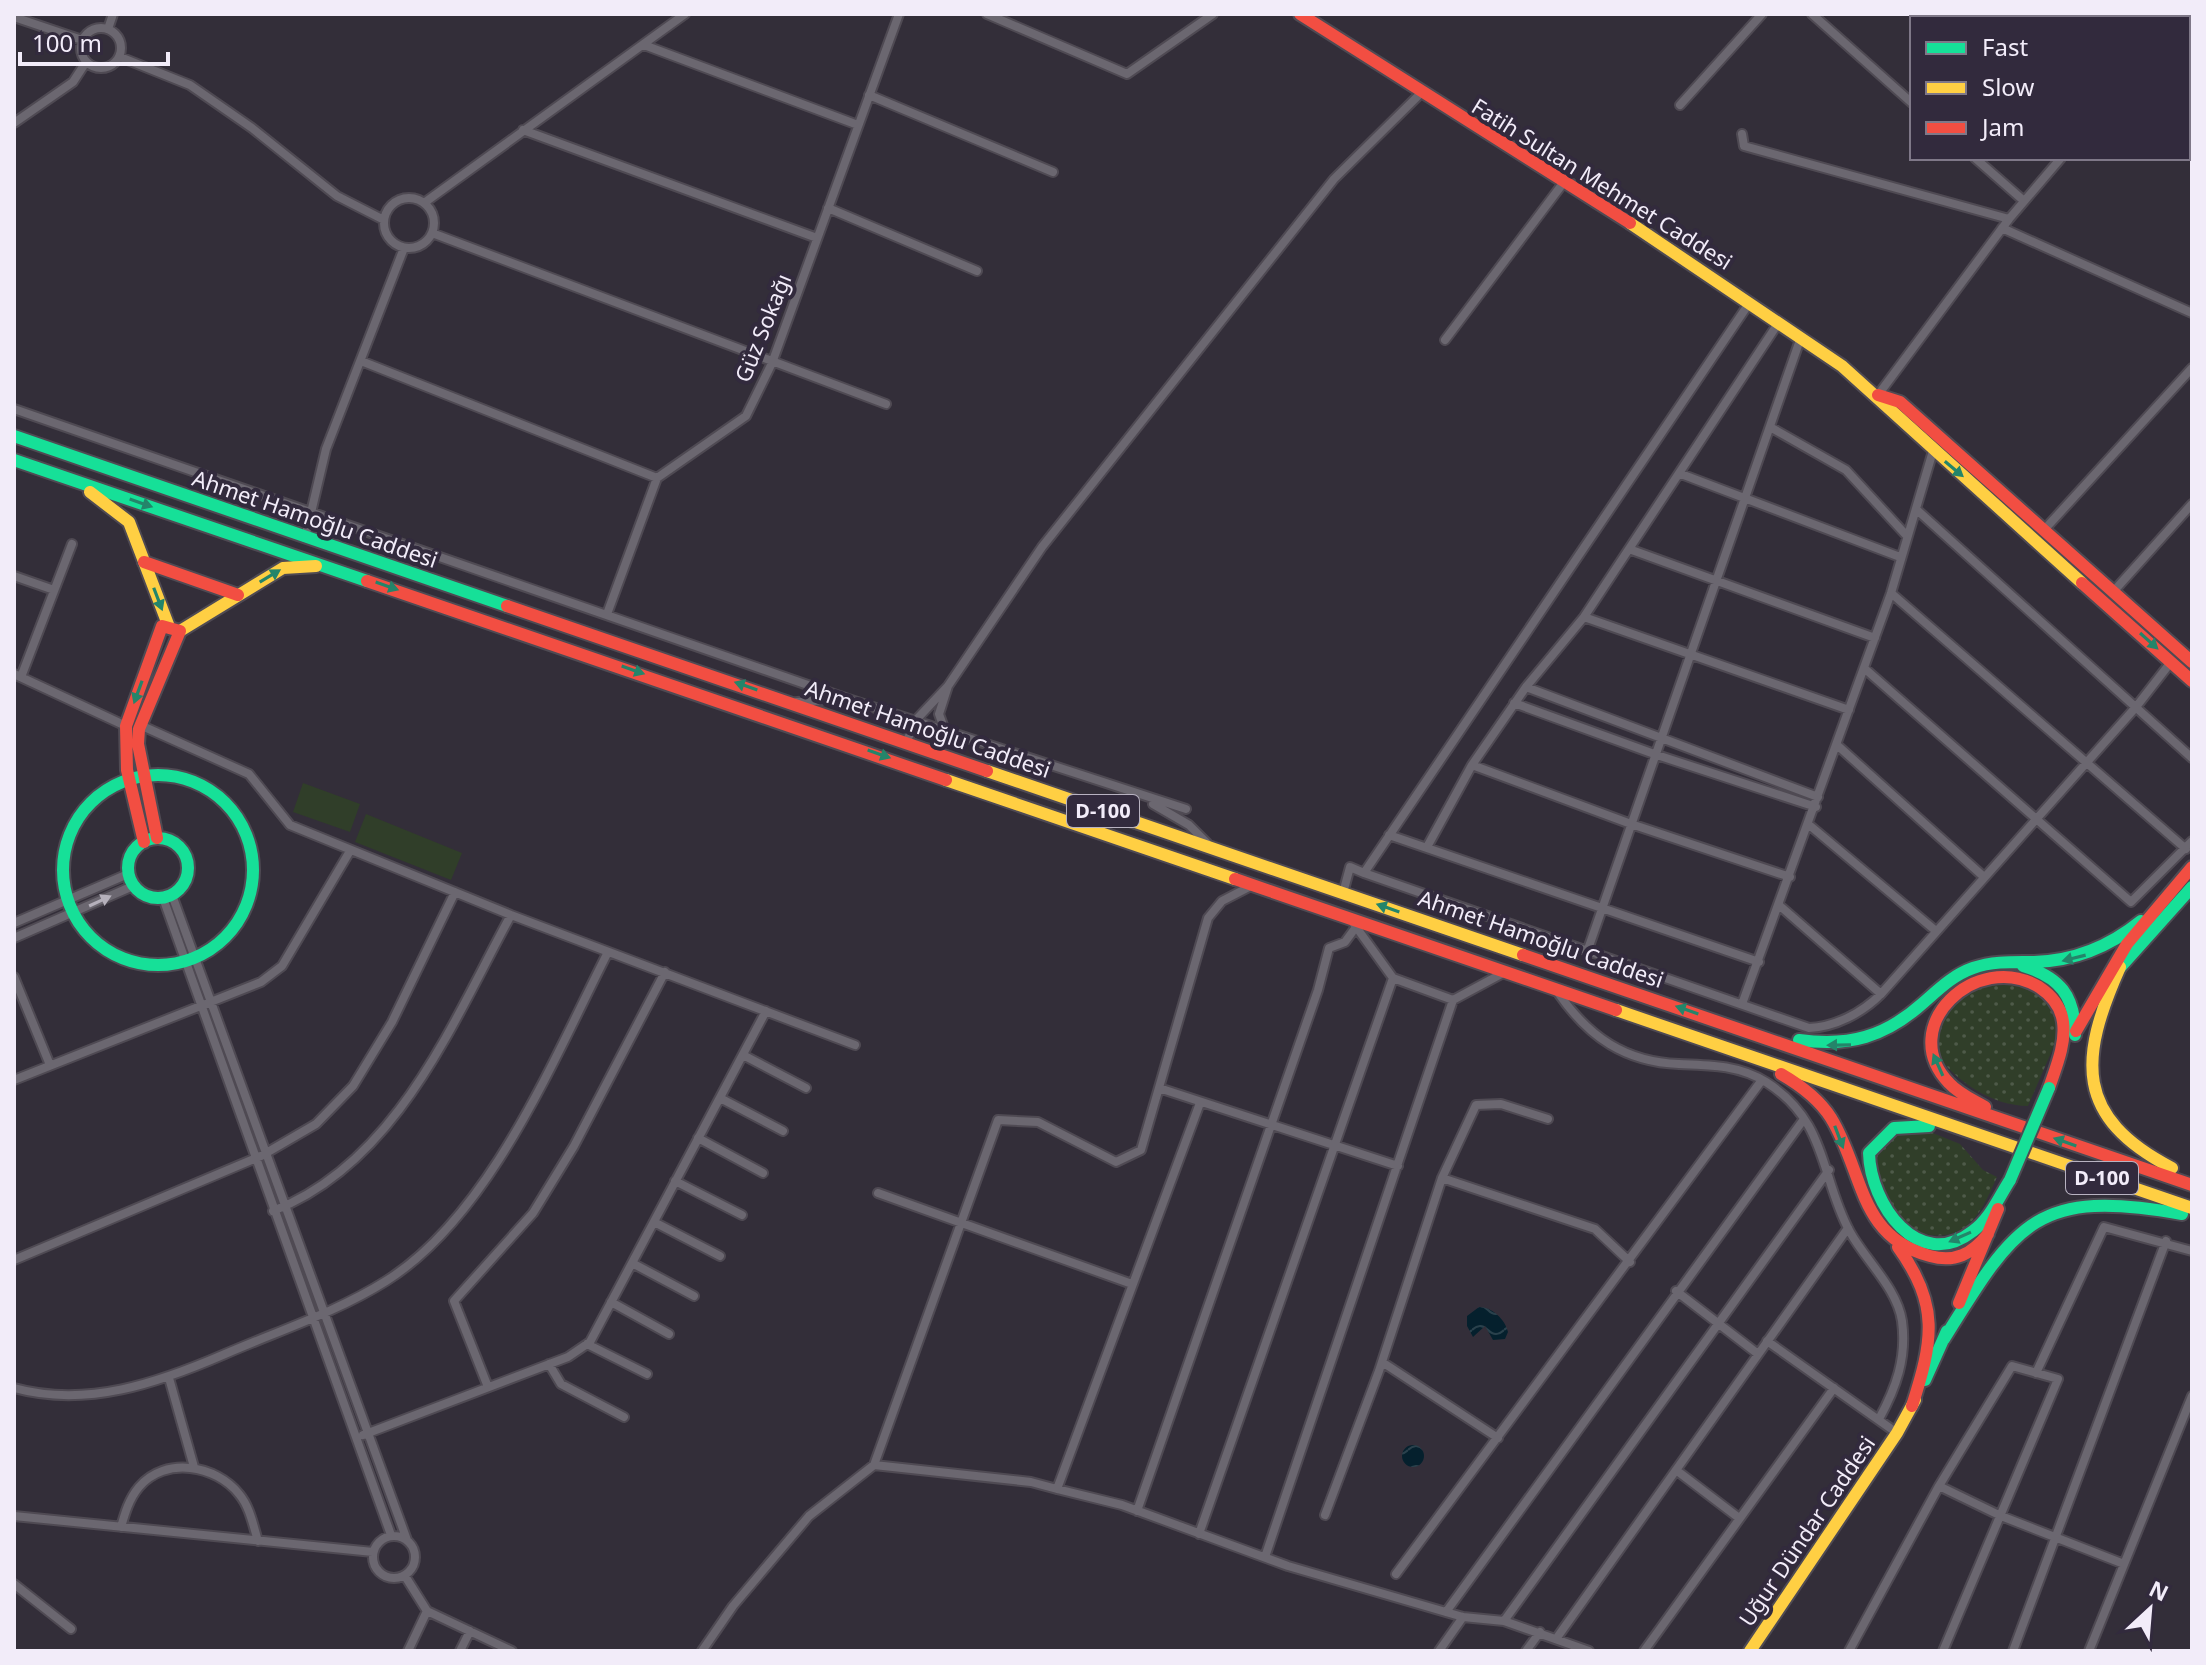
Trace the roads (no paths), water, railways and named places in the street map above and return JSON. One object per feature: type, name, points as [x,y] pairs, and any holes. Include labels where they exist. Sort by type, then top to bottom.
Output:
[{"type":"main road","name":"Fatih Sultan Mehmet Caddesi","points":[[1300,14],[1420,94],[1653,236],[1801,337],[1878,395],[1896,418],[1933,451],[2113,592],[2192,662]]},
{"type":"main road","name":"Fatih Sultan Mehmet Caddesi","points":[[1878,395],[1900,402],[1944,440],[2192,681]]},
{"type":"main road","name":"Ahmet Hamoğlu Caddesi","points":[[14,436],[2192,1185]]},
{"type":"main road","points":[[1933,451],[1944,440]]},
{"type":"main road","name":"Ahmet Hamoğlu Caddesi","points":[[14,460],[2192,1208]]},
{"type":"main road","points":[[37,468],[86,489],[115,507],[129,522],[175,629],[140,725],[138,744],[150,840]]},
{"type":"main road","points":[[144,562],[238,595]]},
{"type":"main road","points":[[150,840],[128,778],[126,726],[162,626],[175,629],[283,568],[307,564],[342,571]]},
{"type":"main road","points":[[2171,662],[2180,651]]},
{"type":"main road","points":[[143,776],[182,777],[211,791],[238,820],[250,846],[251,891],[243,913],[229,933],[190,960],[155,966],[116,955],[96,940],[69,899],[63,871],[70,833],[97,797],[128,778],[143,776]]},
{"type":"main road","points":[[150,840],[175,844],[187,860],[185,880],[168,896],[143,895],[131,880],[130,855],[150,840]]},
{"type":"main road","points":[[1738,1027],[1826,1045],[1855,1044],[1897,1025],[1968,969],[2007,962],[2077,958],[2118,940],[2141,921],[2192,867]]},
{"type":"main road","points":[[2075,1035],[2120,967],[2192,887]]},
{"type":"main road","points":[[1912,1406],[1944,1339],[2049,1088],[2096,991],[2141,921]]},
{"type":"main road","points":[[2007,962],[2030,968],[2064,987],[2076,1008],[2075,1035]]},
{"type":"main road","points":[[2120,967],[2093,1033],[2089,1070],[2093,1085],[2108,1118],[2130,1145],[2154,1161],[2192,1177]]},
{"type":"main road","points":[[2021,1127],[1955,1089],[1938,1069],[1931,1048],[1931,1034],[1941,1011],[1956,991],[1980,979],[2001,975],[2027,979],[2047,993],[2063,1022],[2049,1088]]},
{"type":"main road","points":[[1714,1042],[1797,1083],[1823,1107],[1839,1134],[1862,1198],[1918,1274],[1931,1312],[1930,1341],[1912,1406]]},
{"type":"main road","points":[[2010,1180],[1970,1234],[1936,1243],[1912,1237],[1890,1220],[1876,1199],[1868,1166],[1876,1143],[1892,1127],[1902,1123],[1930,1126],[2011,1147]]},
{"type":"main road","points":[[1944,1339],[1997,1255],[2011,1240],[2051,1213],[2101,1201],[2130,1202],[2192,1217]]},
{"type":"main road","points":[[1889,1236],[1922,1255],[1950,1259],[1971,1252],[1988,1234]]},
{"type":"main road","name":"Uğur Dündar Caddesi","points":[[1750,1651],[1912,1406]]},
{"type":"street","points":[[108,29],[113,14]]},
{"type":"street","points":[[424,203],[685,14]]},
{"type":"street","name":"Güz Sokağı","points":[[657,478],[746,416],[772,363],[899,14]]},
{"type":"street","points":[[987,14],[1127,74],[1213,14]]},
{"type":"street","points":[[1680,105],[1762,14]]},
{"type":"street","points":[[1812,14],[1910,101]]},
{"type":"street","points":[[14,29],[16,17],[82,40]]},
{"type":"street","points":[[94,29],[108,29],[121,43],[120,57],[104,69],[86,62],[81,54],[82,40],[94,29]]},
{"type":"street","points":[[644,45],[858,125]]},
{"type":"street","points":[[120,57],[190,85],[252,128],[337,196],[384,220]]},
{"type":"street","points":[[14,123],[73,82],[86,62]]},
{"type":"street","points":[[907,741],[915,721],[948,686],[1042,547],[1324,191],[1420,94]]},
{"type":"street","points":[[869,95],[1053,172]]},
{"type":"street","points":[[523,130],[817,238]]},
{"type":"street","points":[[1742,134],[1744,146],[2009,219]]},
{"type":"street","points":[[1977,160],[2024,201]]},
{"type":"street","points":[[1878,395],[2002,228],[2059,160]]},
{"type":"street","points":[[1445,340],[1564,182]]},
{"type":"street","points":[[408,198],[424,203],[433,217],[432,233],[421,245],[404,248],[387,234],[384,220],[387,212],[399,200],[408,198]]},
{"type":"street","points":[[828,208],[977,271]]},
{"type":"street","points":[[2002,228],[2192,313]]},
{"type":"street","points":[[432,233],[886,404]]},
{"type":"street","points":[[305,538],[326,449],[404,248]]},
{"type":"street","points":[[1364,873],[1750,302]]},
{"type":"street","points":[[1427,847],[1472,765],[1526,687],[1584,617],[1779,322]]},
{"type":"street","points":[[1587,952],[1801,337]]},
{"type":"street","points":[[361,361],[657,478],[607,614]]},
{"type":"street","points":[[2041,535],[2192,368]]},
{"type":"street","points":[[14,409],[848,699],[1186,809]]},
{"type":"street","points":[[1770,427],[1846,470],[1907,536]]},
{"type":"street","points":[[1742,1004],[1816,807],[1891,593],[1933,451]]},
{"type":"street","points":[[1681,474],[1900,557]]},
{"type":"street","points":[[2113,592],[2192,504]]},
{"type":"street","points":[[1917,510],[2192,758]]},
{"type":"street","points":[[72,544],[18,675],[126,726]]},
{"type":"street","points":[[1629,549],[1875,638]]},
{"type":"street","points":[[14,576],[54,590]]},
{"type":"street","points":[[1864,668],[2131,902],[2189,845],[2086,763],[1891,593]]},
{"type":"street","points":[[1584,617],[1849,710]]},
{"type":"street","points":[[1343,893],[1350,867],[1809,1028],[1840,1022],[1881,994],[2136,707],[2171,662]]},
{"type":"street","points":[[945,731],[939,714],[948,686]]},
{"type":"street","points":[[1526,687],[1818,797]]},
{"type":"street","points":[[792,703],[848,699]]},
{"type":"street","points":[[1514,703],[1657,755],[1816,807]]},
{"type":"street","points":[[140,725],[249,774],[290,825],[511,915],[855,1045]]},
{"type":"street","points":[[1837,745],[1984,877]]},
{"type":"street","points":[[1472,765],[1631,824],[1790,877]]},
{"type":"street","points":[[1118,789],[1167,811],[1189,825],[1213,849]]},
{"type":"street","points":[[1808,824],[1936,931]]},
{"type":"street","points":[[1389,835],[1759,962]]},
{"type":"street","points":[[14,1080],[261,982],[282,966],[350,851]]},
{"type":"street","points":[[14,923],[69,899],[131,880]]},
{"type":"street","points":[[14,938],[76,912],[131,880]]},
{"type":"street","points":[[702,1651],[733,1606],[809,1516],[874,1465],[998,1120],[1038,1122],[1116,1162],[1141,1150],[1208,918],[1222,901],[1253,885]]},
{"type":"street","points":[[14,1260],[254,1159],[316,1124],[353,1086],[392,1022],[455,892]]},
{"type":"street","points":[[168,896],[190,960],[199,1007],[391,1535]]},
{"type":"street","points":[[1780,906],[1881,994]]},
{"type":"street","points":[[273,1211],[324,1184],[364,1152],[398,1113],[511,915]]},
{"type":"street","points":[[1352,922],[1393,978],[1453,1000]]},
{"type":"street","points":[[1137,1511],[1271,1126],[1329,948],[1345,942],[1352,922]]},
{"type":"street","points":[[14,1388],[38,1394],[103,1394],[169,1378],[323,1312],[386,1281],[431,1245],[480,1187],[511,1139],[608,952]]},
{"type":"street","points":[[190,960],[212,1002],[367,1434],[415,1555],[411,1570],[405,1576],[390,1578],[382,1574],[373,1560],[378,1542],[391,1535],[407,1540]]},
{"type":"street","points":[[488,1387],[454,1301],[533,1213],[574,1146],[665,972]]},
{"type":"street","points":[[1265,1557],[1453,1000],[1506,972]]},
{"type":"street","points":[[14,977],[50,1065]]},
{"type":"street","points":[[1199,1534],[1393,978]]},
{"type":"street","points":[[1553,987],[1593,1036],[1625,1053],[1660,1063],[1726,1067],[1762,1080],[1781,1093],[1804,1119],[1829,1170],[1848,1228],[1896,1302],[1901,1317],[1901,1367],[1879,1419]]},
{"type":"street","points":[[355,1439],[549,1364],[587,1344],[766,1011]]},
{"type":"street","points":[[743,1055],[806,1088]]},
{"type":"street","points":[[1396,1574],[1762,1080]]},
{"type":"street","points":[[1159,1088],[1398,1166]]},
{"type":"street","points":[[720,1098],[783,1131]]},
{"type":"street","points":[[1057,1489],[1200,1103]]},
{"type":"street","points":[[1325,1515],[1382,1362],[1442,1178],[1476,1105],[1501,1104],[1548,1119]]},
{"type":"street","points":[[1446,1612],[1676,1291],[1804,1119]]},
{"type":"street","points":[[698,1138],[763,1173]]},
{"type":"street","points":[[1504,1621],[1829,1170]]},
{"type":"street","points":[[1442,1178],[1595,1229],[1630,1262]]},
{"type":"street","points":[[675,1181],[742,1215]]},
{"type":"street","points":[[878,1193],[1132,1284]]},
{"type":"street","points":[[654,1222],[720,1256]]},
{"type":"street","points":[[2036,1373],[2104,1227],[2166,1241],[2192,1251]]},
{"type":"street","points":[[1556,1639],[1848,1228]]},
{"type":"street","points":[[2013,1651],[2166,1241]]},
{"type":"street","points":[[632,1263],[694,1296]]},
{"type":"street","points":[[1676,1291],[1758,1354]]},
{"type":"street","points":[[611,1302],[669,1334]]},
{"type":"street","points":[[1767,1341],[1897,1433]]},
{"type":"street","points":[[587,1344],[647,1374]]},
{"type":"street","points":[[1382,1362],[1498,1438]]},
{"type":"street","points":[[549,1364],[561,1384],[624,1417]]},
{"type":"street","points":[[1849,1651],[1939,1486],[2012,1366],[2058,1379],[1943,1651]]},
{"type":"street","points":[[169,1378],[194,1467]]},
{"type":"street","points":[[1644,1651],[1834,1388]]},
{"type":"street","points":[[2089,1651],[2192,1396]]},
{"type":"street","points":[[874,1465],[1031,1482],[1137,1511],[1265,1557],[1446,1612],[1504,1621],[1540,1632],[1568,1647],[1589,1651]]},
{"type":"street","points":[[121,1527],[128,1503],[141,1484],[164,1469],[194,1467],[238,1492],[246,1504],[258,1541]]},
{"type":"street","points":[[1676,1470],[1739,1518]]},
{"type":"street","points":[[1939,1486],[2001,1516],[2124,1564]]},
{"type":"street","points":[[14,1516],[373,1552]]},
{"type":"street","points":[[405,1576],[427,1611],[512,1651]]},
{"type":"street","points":[[14,1584],[71,1629]]},
{"type":"street","points":[[408,1651],[427,1611]]},
{"type":"street","points":[[1439,1651],[1463,1617]]},
{"type":"street","points":[[460,1651],[470,1631]]},
{"type":"street","points":[[1526,1651],[1540,1632]]},
{"type":"water","points":[[1479,1307],[1493,1311],[1501,1318],[1508,1332],[1505,1339],[1493,1340],[1485,1326],[1473,1337],[1467,1326],[1467,1316]]},
{"type":"water","points":[[1413,1445],[1421,1448],[1424,1456],[1421,1464],[1413,1467],[1405,1464],[1402,1456],[1405,1448]]}]
